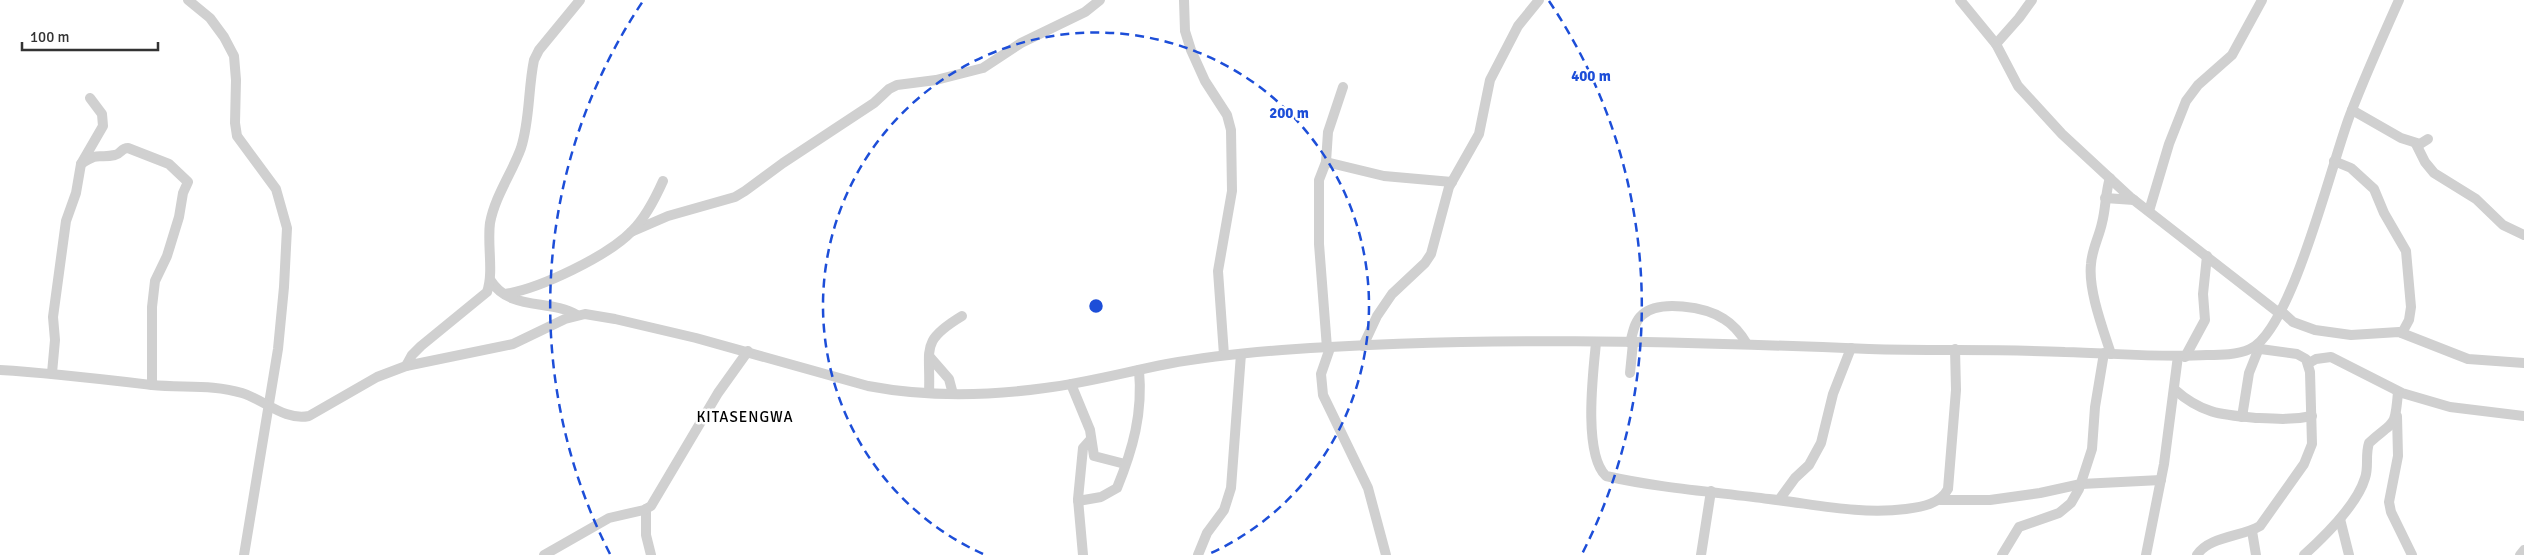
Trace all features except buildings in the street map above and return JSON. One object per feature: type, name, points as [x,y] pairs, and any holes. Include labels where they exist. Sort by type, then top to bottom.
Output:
[{"type":"street","points":[[188,0],[210,18],[224,37],[234,56],[236,80],[235,123],[237,136],[272,181],[282,205],[285,220],[284,287],[269,406],[244,555]]},
{"type":"street","points":[[406,366],[412,354],[487,292],[491,281],[488,251],[490,224],[496,204],[523,140],[534,60],[580,0]]},
{"type":"street","points":[[505,294],[525,290],[574,268],[610,248],[631,232],[668,216],[735,197],[874,103],[889,89],[906,83],[928,81],[983,68],[1021,43],[1085,12],[1100,0]]},
{"type":"street","points":[[1184,0],[1185,31],[1191,50],[1205,81],[1227,115],[1231,130],[1232,192],[1218,262],[1224,355]]},
{"type":"street","points":[[1363,346],[1377,316],[1392,294],[1425,264],[1431,254],[1452,182],[1463,158],[1476,140],[1490,80],[1508,43],[1539,0]]},
{"type":"street","points":[[1960,0],[1996,44],[2018,86],[2062,134],[2134,200],[2293,322],[2304,327],[2351,335],[2385,331],[2402,333],[2468,359],[2524,363]]},
{"type":"street","points":[[2149,211],[2169,144],[2186,101],[2198,85],[2232,55],[2262,0]]},
{"type":"street","points":[[2242,417],[2249,373],[2256,348],[2270,331],[2315,230],[2334,161],[2352,110],[2399,0]]},
{"type":"street","points":[[1996,44],[2011,29],[2030,1]]},
{"type":"street","points":[[1343,87],[1327,137],[1326,162],[1319,180],[1318,221],[1328,348],[1321,374],[1323,395],[1368,488],[1386,555]]},
{"type":"street","points":[[52,373],[55,340],[53,317],[66,221],[76,193],[81,164],[103,126],[102,114],[90,98]]},
{"type":"street","points":[[2352,110],[2372,119],[2399,138],[2416,144],[2428,139]]},
{"type":"street","points":[[2416,144],[2425,162],[2434,173],[2476,199],[2503,225],[2524,235]]},
{"type":"street","points":[[81,164],[93,156],[115,155],[124,148],[128,148],[169,164],[188,182],[183,192],[179,218],[167,256],[155,281],[152,307],[152,385]]},
{"type":"street","points":[[2334,161],[2351,168],[2374,189],[2384,213],[2406,251],[2411,307],[2409,320],[2402,333]]},
{"type":"street","points":[[1326,162],[1384,176],[1452,182]]},
{"type":"street","points":[[2002,555],[2014,533],[2020,527],[2066,508],[2081,484],[2092,449],[2095,407],[2108,354],[2090,266],[2094,243],[2103,222],[2105,198],[2110,178]]},
{"type":"street","points":[[631,232],[650,207],[663,181]]},
{"type":"street","points":[[2105,198],[2134,200]]},
{"type":"street","points":[[2146,555],[2161,480],[2174,389],[2182,357],[2205,320],[2203,294],[2207,256]]},
{"type":"street","points":[[491,281],[495,287],[505,294],[524,303],[564,307],[577,314],[615,319],[748,351],[868,386],[893,391],[953,394],[1021,391],[1071,384],[1224,355],[1435,342],[1747,344],[2182,357],[2229,354],[2256,348],[2297,354],[2309,363],[2312,444],[2308,456],[2273,510],[2260,526],[2252,531],[2210,544],[2197,555]]},
{"type":"street","points":[[1630,373],[1631,343],[1636,322],[1650,309],[1668,306],[1718,315],[1738,330],[1747,344]]},
{"type":"street","points":[[0,370],[52,373],[152,385],[220,388],[251,396],[291,418],[309,416],[377,377],[406,366],[512,344],[577,314]]},
{"type":"street","points":[[929,393],[929,356],[934,336],[962,316]]},
{"type":"street","points":[[1596,343],[1593,371],[1593,440],[1601,471],[1606,476],[1779,500],[1887,511],[1923,506],[1940,500],[1990,500],[2040,493],[2081,484],[2161,480]]},
{"type":"street","points":[[1779,500],[1795,478],[1808,465],[1821,443],[1833,394],[1851,348]]},
{"type":"street","points":[[1940,500],[1948,489],[1951,469],[1956,390],[1955,349]]},
{"type":"street","points":[[544,555],[609,518],[646,509],[651,506],[718,394],[748,351]]},
{"type":"street","points":[[1198,555],[1207,533],[1224,510],[1231,488],[1241,354]]},
{"type":"street","points":[[929,356],[948,379],[953,394]]},
{"type":"street","points":[[2309,363],[2316,359],[2330,357],[2398,392],[2450,407],[2524,416]]},
{"type":"street","points":[[1078,501],[1112,493],[1117,488],[1126,464],[1141,408],[1140,370]]},
{"type":"street","points":[[1071,384],[1091,439],[1094,456],[1126,464]]},
{"type":"street","points":[[2174,389],[2207,411],[2219,415],[2278,420],[2312,416]]},
{"type":"street","points":[[2398,392],[2396,415],[2398,456],[2389,502],[2391,512],[2412,555]]},
{"type":"street","points":[[2304,555],[2340,519],[2365,479],[2369,443],[2387,430],[2396,415]]},
{"type":"street","points":[[1083,555],[1078,501],[1083,448],[1091,439]]},
{"type":"street","points":[[1701,555],[1710,491]]},
{"type":"street","points":[[646,509],[646,535],[651,555]]},
{"type":"street","points":[[2340,519],[2349,555]]},
{"type":"street","points":[[2252,531],[2256,555]]},
{"type":"street","points":[[2520,555],[2524,550]]},
{"type":"district","name":"KITASENGWA","points":[[745,417]]}]
